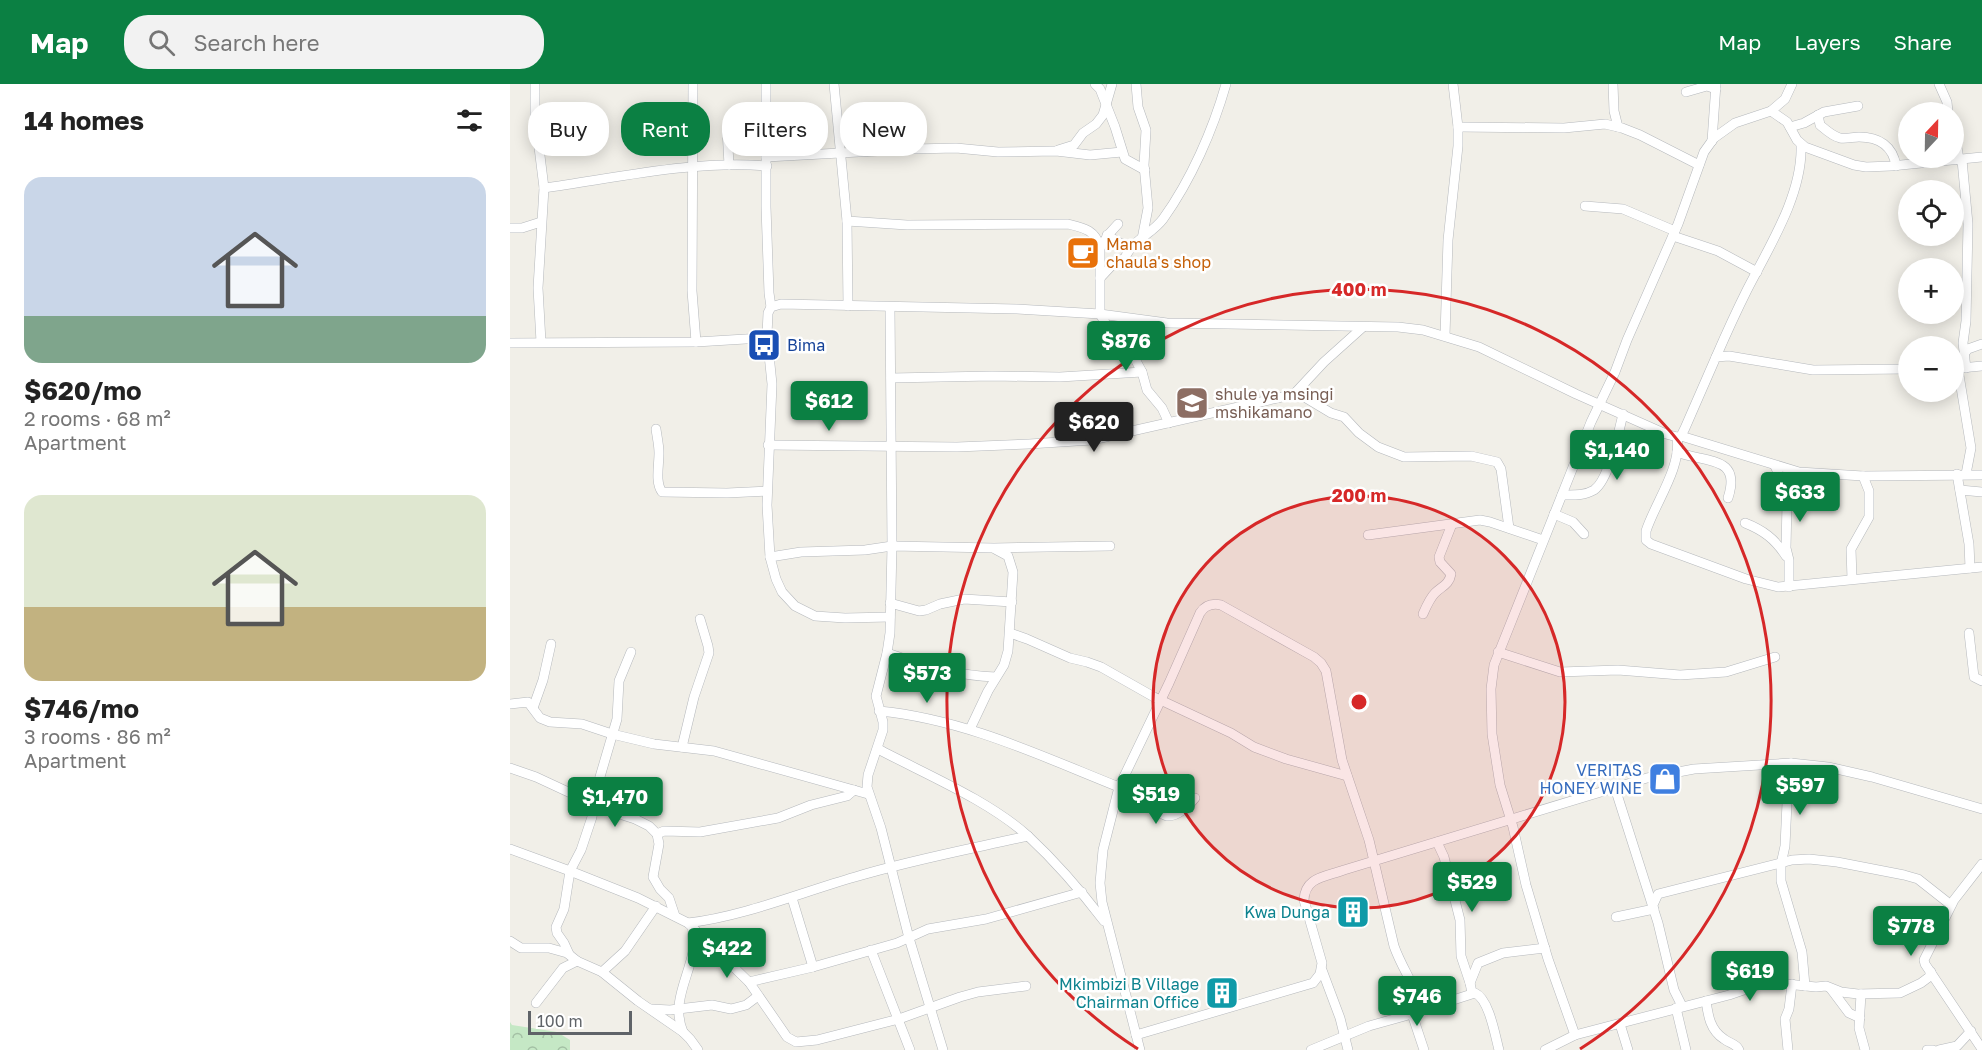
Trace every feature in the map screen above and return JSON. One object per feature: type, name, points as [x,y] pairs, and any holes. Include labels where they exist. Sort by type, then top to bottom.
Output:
[{"type":"street","points":[[535,84],[535,114],[544,188],[538,288],[541,342]]},
{"type":"street","points":[[693,84],[692,291],[696,342]]},
{"type":"street","points":[[766,84],[765,207],[771,307],[768,313],[767,335],[772,384],[767,491],[771,557],[776,579],[795,606],[815,616],[828,618],[890,617]]},
{"type":"street","points":[[834,84],[840,143]]},
{"type":"street","points":[[1095,84],[1100,89],[1125,159],[1144,170]]},
{"type":"street","points":[[927,149],[956,148],[998,152],[1056,150],[1072,146],[1083,133],[1096,124],[1103,114],[1112,84]]},
{"type":"street","points":[[1136,84],[1137,102],[1146,130],[1144,170],[1148,205],[1142,239]]},
{"type":"street","points":[[1100,278],[1113,263],[1125,258],[1131,246],[1162,220],[1183,188],[1209,137],[1226,84]]},
{"type":"street","points":[[1445,336],[1448,240],[1458,146],[1453,84]]},
{"type":"street","points":[[1613,84],[1614,111],[1618,127]]},
{"type":"street","points":[[1575,1035],[1560,995],[1526,885],[1500,785],[1492,734],[1492,675],[1498,652],[1543,540],[1599,404],[1674,233],[1704,153],[1712,141],[1736,123],[1771,111],[1785,99],[1792,84]]},
{"type":"street","points":[[1686,92],[1707,86],[1716,87],[1712,141]]},
{"type":"street","points":[[1942,86],[1946,102]]},
{"type":"street","points":[[1790,127],[1833,109],[1858,106]]},
{"type":"street","points":[[1771,111],[1780,115],[1801,145],[1801,165],[1796,186],[1766,255],[1737,309],[1679,437],[1671,474],[1647,527],[1646,540],[1651,544],[1746,579],[1771,586],[1789,587],[1982,567]]},
{"type":"street","points":[[1801,145],[1854,165],[1896,166],[1891,148],[1882,142],[1871,138],[1836,136],[1820,125],[1818,115]]},
{"type":"street","points":[[1458,127],[1564,128],[1605,124],[1618,127],[1662,146],[1699,165]]},
{"type":"street","points":[[1056,150],[1083,155],[1122,152]]},
{"type":"street","points":[[544,188],[693,167],[840,153]]},
{"type":"street","points":[[728,156],[729,165]]},
{"type":"street","points":[[841,156],[847,221],[848,306]]},
{"type":"street","points":[[1964,160],[1982,157]]},
{"type":"street","points":[[1962,168],[1968,224],[1964,354]]},
{"type":"street","points":[[1585,206],[1623,209],[1718,251],[1757,272]]},
{"type":"street","points":[[847,221],[908,225],[1068,224],[1091,231],[1098,238],[1100,248],[1100,314],[1142,372],[1147,390],[1162,408],[1168,423]]},
{"type":"street","points":[[510,228],[522,228],[541,222]]},
{"type":"street","points":[[1100,248],[1118,224]]},
{"type":"street","points":[[1107,236],[1131,246]]},
{"type":"street","points":[[771,307],[781,304],[890,308],[986,308],[1100,314],[1167,323],[1398,327],[1423,330],[1479,346],[1666,434],[1775,466],[1799,472],[1863,476],[1982,475]]},
{"type":"street","points":[[890,308],[892,546],[890,617],[887,653],[876,696],[883,726],[867,780],[868,794],[881,828],[909,938],[943,1050]]},
{"type":"street","points":[[1115,336],[1118,316]]},
{"type":"street","points":[[768,445],[990,446],[1082,441],[1112,436],[1291,395],[1363,327]]},
{"type":"street","points":[[510,343],[696,342],[762,338],[767,335]]},
{"type":"street","points":[[1964,354],[1968,349],[1982,344]]},
{"type":"street","points":[[1716,357],[1729,356],[1813,370],[1898,369]]},
{"type":"street","points":[[1964,368],[1982,366]]},
{"type":"street","points":[[891,378],[1060,377],[1142,372]]},
{"type":"street","points":[[1296,392],[1331,413],[1344,417],[1374,445],[1397,455],[1404,457],[1470,456],[1497,462],[1501,469],[1509,528]]},
{"type":"street","points":[[1964,401],[1971,448],[1962,474],[1960,490],[1969,544],[1970,568]]},
{"type":"street","points":[[1562,495],[1582,494],[1595,489],[1601,483],[1612,459],[1623,414]]},
{"type":"street","points":[[656,429],[659,452],[659,488],[662,492],[767,491]]},
{"type":"street","points":[[1677,452],[1692,458],[1722,464],[1733,480],[1728,498]]},
{"type":"street","points":[[1775,466],[1784,486],[1787,503],[1786,548],[1789,560],[1789,587]]},
{"type":"street","points":[[1852,579],[1851,549],[1869,517],[1869,491],[1863,476]]},
{"type":"street","points":[[1960,490],[1982,492]]},
{"type":"street","points":[[1554,514],[1573,522],[1584,534]]},
{"type":"street","points":[[1368,536],[1480,520],[1543,540]]},
{"type":"street","points":[[1746,523],[1773,539],[1789,560]]},
{"type":"street","points":[[1423,615],[1435,593],[1451,579],[1449,570],[1439,560],[1452,524]]},
{"type":"street","points":[[771,557],[801,552],[865,550],[892,546],[994,548],[1110,546]]},
{"type":"street","points":[[970,729],[996,676],[1006,662],[1010,633],[1014,572],[1008,556],[994,548]]},
{"type":"street","points":[[890,603],[919,611],[964,599],[1012,602]]},
{"type":"street","points":[[1140,1050],[1102,902],[1101,864],[1106,831],[1119,787],[1202,609],[1209,605],[1221,605],[1238,616],[1269,630],[1321,663],[1328,675],[1335,728],[1347,776],[1375,862],[1394,946],[1416,991],[1422,1010]]},
{"type":"street","points":[[682,747],[694,697],[709,653],[700,620]]},
{"type":"street","points":[[1010,633],[1070,658],[1101,667],[1254,747],[1286,759],[1347,776]]},
{"type":"street","points":[[1969,633],[1974,677],[1982,681]]},
{"type":"street","points":[[533,708],[543,680],[551,644]]},
{"type":"street","points":[[631,652],[620,681],[617,719],[597,787],[588,832],[570,871],[564,909],[556,927],[557,933],[569,954],[577,961],[602,972],[627,993],[683,1032],[698,1050]]},
{"type":"street","points":[[1498,652],[1560,672],[1618,670],[1680,675],[1726,672],[1775,657]]},
{"type":"street","points":[[887,653],[934,668],[996,676]]},
{"type":"street","points":[[510,704],[526,702],[544,720],[555,723],[582,724],[654,744],[714,751],[868,794]]},
{"type":"street","points":[[879,711],[914,715],[970,729],[1119,787]]},
{"type":"street","points":[[878,749],[938,779],[988,808],[1028,836],[1082,892],[1107,925]]},
{"type":"street","points":[[1791,763],[1781,881],[1802,952],[1805,986]]},
{"type":"street","points":[[1348,1050],[1322,970],[1321,958],[1304,900],[1304,891],[1309,883],[1324,877],[1510,819],[1685,770],[1791,763],[1828,767],[1872,777],[1982,809]]},
{"type":"street","points":[[510,768],[544,780],[649,826],[657,834],[659,844],[653,877],[660,890],[669,898],[675,916]]},
{"type":"street","points":[[1124,777],[1166,815],[1171,816],[1185,808],[1195,798]]},
{"type":"street","points":[[821,781],[827,801]]},
{"type":"street","points":[[1615,788],[1653,907],[1679,1007],[1686,1050]]},
{"type":"street","points":[[657,834],[664,831],[700,832],[778,818],[847,796],[854,789]]},
{"type":"street","points":[[690,925],[792,898],[890,867],[1028,836]]},
{"type":"street","points":[[1437,842],[1444,857],[1460,920],[1461,958],[1471,988],[1482,998],[1499,1050]]},
{"type":"street","points":[[510,849],[656,906],[690,925],[749,982],[787,1037],[796,1042],[817,1040],[899,1018],[925,1010],[930,1006],[978,993],[1026,986]]},
{"type":"street","points":[[1646,890],[1658,894],[1792,860],[1809,859],[1837,862],[1918,879],[1951,905]]},
{"type":"street","points":[[1982,864],[1951,905],[1925,958],[1925,964],[1982,1049]]},
{"type":"street","points":[[749,982],[813,968],[909,938],[928,929],[986,919],[1082,892]]},
{"type":"street","points":[[1653,907],[1658,894]]},
{"type":"street","points":[[792,898],[813,968]]},
{"type":"street","points":[[602,972],[625,951],[656,906]]},
{"type":"street","points":[[1616,917],[1653,907]]},
{"type":"street","points":[[683,1032],[679,1009],[683,985],[693,952],[690,925]]},
{"type":"street","points":[[510,941],[521,948],[549,948],[569,954]]},
{"type":"street","points":[[1471,988],[1478,963],[1503,953],[1545,948]]},
{"type":"street","points":[[871,950],[910,1050]]},
{"type":"street","points":[[536,1004],[563,968],[577,961]]},
{"type":"street","points":[[1136,1035],[1302,987],[1313,983],[1322,970]]},
{"type":"street","points":[[1545,1050],[1575,1035],[1729,995],[1767,982],[1830,988],[1841,992],[1861,994],[1900,993],[1921,983],[1929,977],[1931,972]]},
{"type":"street","points":[[1788,1050],[1785,1019],[1789,1009],[1792,984]]},
{"type":"street","points":[[1311,1050],[1369,1026],[1412,1014],[1471,988]]},
{"type":"street","points":[[1830,988],[1849,1013],[1860,1018]]},
{"type":"street","points":[[1861,994],[1860,1035],[1865,1050]]},
{"type":"street","points":[[651,1009],[679,1009],[711,1005],[730,1009],[746,1005],[758,996]]},
{"type":"street","points":[[1706,1000],[1710,1023],[1724,1039],[1738,1046],[1739,1050]]},
{"type":"street","points":[[1412,1014],[1424,1050]]},
{"type":"street","points":[[1620,1024],[1628,1050]]},
{"type":"street","points":[[1939,1050],[1957,1046],[1971,1031]]},
{"type":"street","points":[[1927,1050],[1933,1050]]},
{"type":"green space","points":[[510,1022],[512,1025],[557,1032],[570,1040],[570,1050],[510,1050]]},
{"type":"place","name":"Mama chaula's shop","points":[[1083,253]]},
{"type":"place","name":"Bima","points":[[764,345]]},
{"type":"place","name":"shule ya msingi mshikamano","points":[[1192,403]]},
{"type":"place","name":"VERITAS HONEY WINE","points":[[1665,779]]},
{"type":"place","name":"Kwa Dunga","points":[[1353,912]]},
{"type":"place","name":"Mkimbizi B Village Chairman Office","points":[[1222,993]]}]
